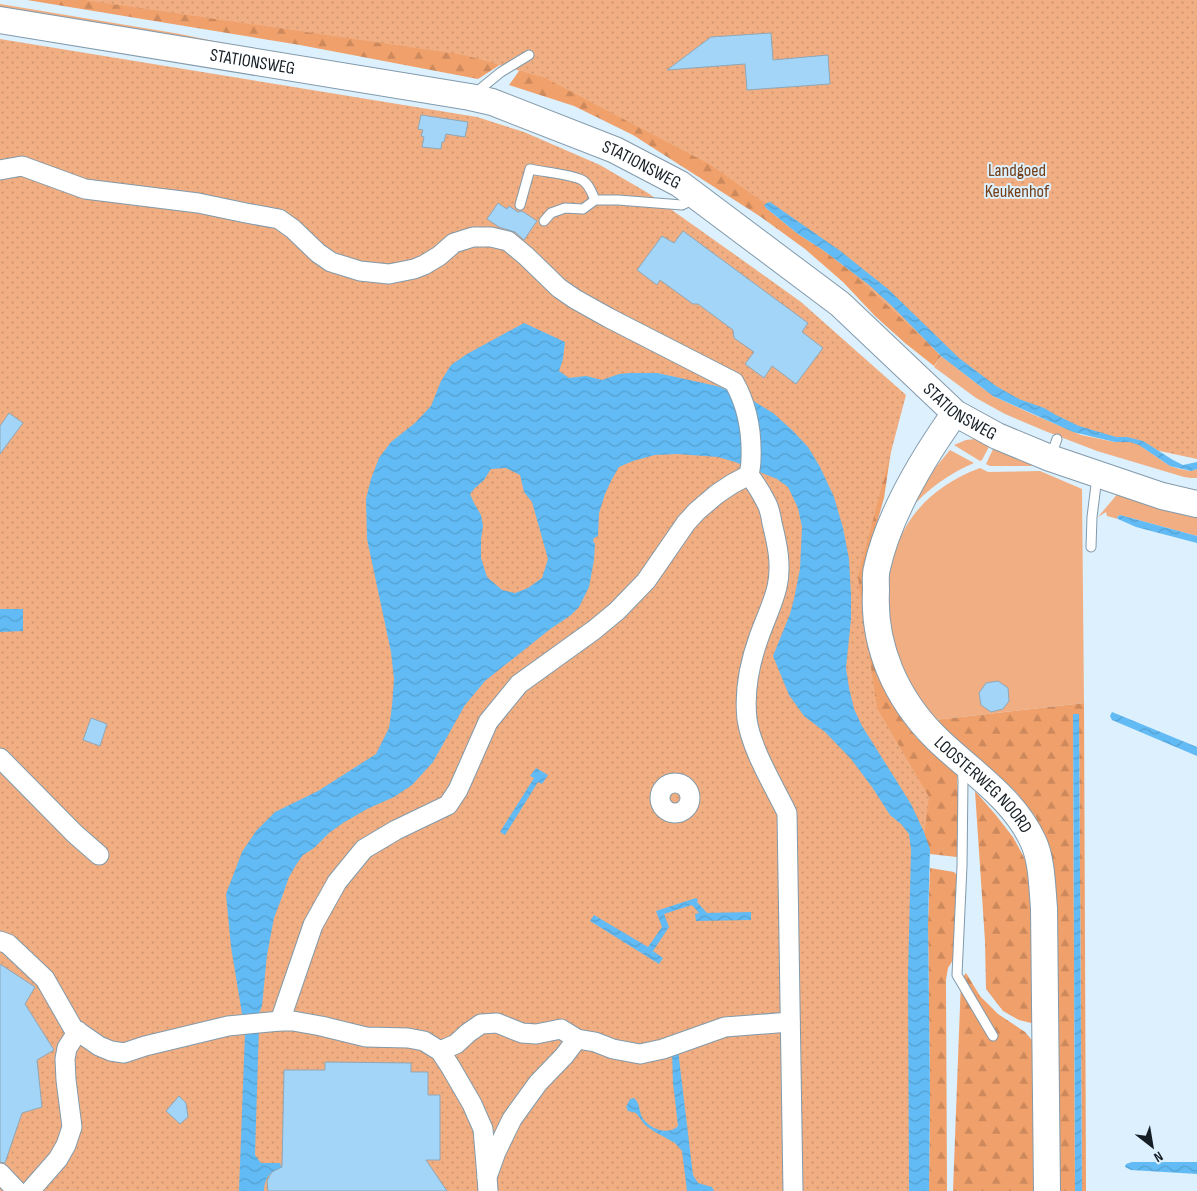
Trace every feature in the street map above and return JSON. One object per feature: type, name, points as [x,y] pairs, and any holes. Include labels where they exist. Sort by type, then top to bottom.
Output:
[{"type":"main road","name":"STATIONSWEG","points":[[0,20],[470,97],[492,102],[615,150],[680,184],[840,304],[955,413],[997,436],[1053,449],[1098,474],[1162,496],[1197,504]]},
{"type":"main road","name":"LOOSTERWEG NOORD","points":[[955,413],[911,483],[889,528],[876,569],[875,608],[880,642],[889,672],[905,701],[933,735],[990,785],[1018,816],[1034,842],[1041,871],[1044,908],[1047,1191]]},
{"type":"street","points":[[0,170],[22,166],[85,189],[198,203],[279,219],[293,228],[318,253],[331,262],[360,271],[389,274],[414,269],[439,256],[454,243],[473,237],[491,236],[508,242],[526,256],[559,288],[575,299],[608,318],[734,382],[746,412],[749,430],[750,473],[768,506],[776,536],[779,558],[777,588],[766,622],[759,636],[748,678],[746,697],[747,720],[759,759],[787,813],[793,1191]]},
{"type":"street","points":[[277,1021],[313,925],[337,882],[364,849],[396,830],[448,805],[458,790],[488,722],[519,684],[588,635],[617,611],[646,581],[686,523],[717,494],[750,473]]},
{"type":"street","points":[[0,758],[75,834],[99,854]]},
{"type":"street","points":[[0,941],[8,944],[45,979],[73,1028],[111,1052],[124,1053],[228,1026],[277,1021],[294,1021],[366,1037],[408,1038],[424,1041],[440,1051],[472,1104],[483,1129],[488,1184]]},
{"type":"street","points":[[440,1051],[456,1044],[468,1032],[481,1024],[497,1023],[529,1034],[561,1029],[577,1039],[640,1054],[663,1049],[725,1027],[790,1022]]},
{"type":"street","points":[[30,1191],[58,1159],[72,1127],[65,1059],[67,1048],[78,1031]]},
{"type":"street","points":[[488,1184],[496,1152],[512,1119],[538,1083],[564,1056],[577,1039]]},
{"type":"street","points":[[0,1173],[18,1191]]},
{"type":"lane","points":[[470,97],[502,72],[529,56]]},
{"type":"lane","points":[[520,205],[530,169],[583,180],[591,189],[595,200]]},
{"type":"lane","points":[[544,221],[552,213],[565,208],[583,209],[595,200],[682,205],[695,195]]},
{"type":"lane","points":[[1090,547],[1098,474]]},
{"type":"lane","points":[[961,761],[963,780],[962,866],[957,975],[994,1036]]},
{"type":"green space","points":[[27,0],[528,0],[509,59],[478,79],[300,45]]},
{"type":"green space","name":"Landgoed Keukenhof","points":[[84,0],[1197,0],[1197,459],[1090,436],[953,366],[818,241],[709,164],[545,78],[464,55]]},
{"type":"green space","points":[[0,4],[180,34],[272,53],[0,11]]},
{"type":"green space","points":[[604,20],[764,136],[766,208],[798,234],[823,250],[869,285],[893,307],[941,356],[934,366],[875,316],[843,282],[805,249],[761,217],[633,135],[574,106],[509,85],[519,71]]},
{"type":"green space","points":[[0,39],[477,117],[524,132],[600,165],[648,193],[801,302],[906,395],[858,577],[877,708],[929,797],[920,869],[919,1191],[0,1191]]},
{"type":"green space","points":[[839,336],[897,410],[884,498],[864,569],[864,612],[868,644],[877,673],[897,712],[916,737],[957,774],[960,846],[957,857],[930,854],[930,849],[862,726]]},
{"type":"green space","points":[[941,356],[993,396],[1081,435],[1139,445],[1170,466],[1191,471],[1197,469],[1197,478],[1184,477],[1097,451],[1005,414],[976,398],[934,367]]},
{"type":"green space","points":[[975,439],[991,443],[980,461],[954,445],[966,440]]},
{"type":"green space","points":[[995,445],[1041,466],[990,466],[986,464]]},
{"type":"green space","points":[[950,450],[974,463],[939,483],[909,510],[925,480]]},
{"type":"green space","points":[[980,468],[988,472],[1040,471],[1082,489],[1084,703],[934,720],[906,680],[898,658],[887,611],[891,569],[896,549],[914,514],[927,500],[960,477]]},
{"type":"green space","points":[[1120,491],[1197,513],[1197,536],[1120,515],[1117,517],[1118,519],[1107,516],[1106,512],[1098,517]]},
{"type":"green space","points":[[1084,703],[1086,1191],[1082,1191],[1079,714],[1073,715],[1075,1191],[1057,1191],[1053,867],[1050,847],[1035,816],[1016,792],[980,759],[949,736],[934,720]]},
{"type":"green space","points":[[975,791],[1013,837],[1027,863],[1033,889],[1036,1020],[1031,1023],[1019,1020],[1003,1011],[986,989],[985,941]]},
{"type":"green space","points":[[930,868],[954,872],[960,878],[960,949],[948,968],[946,980],[947,1191],[929,1191],[928,923]]},
{"type":"green space","points":[[966,973],[980,996],[998,1014],[1025,1032],[1037,1046],[1036,1191],[953,1191],[961,980]]},
{"type":"water","points":[[770,202],[839,250],[888,289],[959,358],[996,386],[1019,399],[1044,408],[1079,426],[1116,437],[1127,437],[1143,441],[1183,465],[1197,462],[1197,469],[1191,471],[1170,466],[1139,445],[1130,442],[1115,442],[1073,432],[993,396],[941,356],[869,285],[823,250],[798,234],[766,208],[764,205]]},
{"type":"water","points":[[524,323],[565,342],[559,371],[569,378],[586,376],[602,380],[619,374],[657,373],[717,386],[752,400],[773,413],[792,430],[808,447],[820,467],[834,497],[849,559],[851,619],[846,668],[854,709],[862,726],[911,804],[930,849],[928,923],[929,1191],[909,1191],[908,976],[911,850],[909,834],[890,815],[851,759],[825,732],[804,716],[789,695],[773,656],[790,614],[800,569],[802,527],[798,508],[788,487],[777,479],[718,457],[677,454],[655,455],[619,467],[605,494],[599,513],[598,536],[593,541],[595,544],[594,560],[589,587],[579,607],[485,681],[465,705],[433,762],[412,785],[394,797],[367,809],[343,823],[303,855],[296,865],[289,877],[274,918],[267,955],[262,1006],[258,1016],[255,1155],[261,1163],[280,1163],[282,1168],[268,1176],[264,1191],[239,1191],[245,1032],[231,947],[226,894],[242,852],[256,831],[275,812],[318,791],[376,754],[389,728],[394,679],[391,652],[367,539],[366,499],[379,458],[391,442],[415,423],[431,406],[441,381],[451,365],[467,354]],"holes":[[[506,468],[520,475],[524,492],[532,502],[548,559],[542,578],[528,588],[515,593],[502,590],[487,577],[481,558],[483,526],[481,515],[470,494],[484,480],[491,469]]]},
{"type":"water","points":[[1120,515],[1197,536],[1197,543],[1136,527],[1118,519],[1117,517]]},
{"type":"water","points":[[0,609],[23,609],[23,631],[0,632]]},
{"type":"water","points":[[1112,712],[1197,747],[1197,756],[1112,720],[1110,716]]},
{"type":"water","points":[[1073,714],[1079,714],[1082,1191],[1075,1191]]},
{"type":"water","points":[[536,768],[548,775],[542,784],[538,782],[505,835],[500,832],[534,778],[530,776]]},
{"type":"water","points":[[696,898],[697,902],[707,913],[751,912],[751,920],[696,921],[695,914],[699,913],[692,905],[664,914],[669,927],[653,951],[663,958],[659,964],[590,921],[594,915],[648,947],[662,927],[656,911]]},
{"type":"water","points":[[678,1050],[693,1175],[698,1183],[712,1187],[714,1191],[687,1191],[682,1151],[675,1143],[645,1125],[636,1113],[628,1111],[626,1107],[630,1099],[634,1098],[642,1117],[649,1125],[664,1131],[678,1126],[673,1083],[672,1051]]},
{"type":"water","points":[[1132,1162],[1197,1162],[1197,1174],[1131,1170],[1125,1167],[1126,1164]]},
{"type":"building","points":[[771,33],[773,60],[828,55],[830,84],[747,90],[745,64],[667,70],[711,37]]},
{"type":"building","points":[[421,115],[468,122],[465,137],[446,134],[441,149],[422,147],[424,137],[421,136],[423,130],[418,129]]},
{"type":"building","points":[[498,203],[507,209],[509,206],[518,212],[522,211],[537,221],[524,240],[515,232],[499,227],[487,219]]},
{"type":"building","points":[[683,231],[808,323],[802,332],[823,348],[796,384],[772,366],[764,378],[745,364],[754,352],[734,338],[733,330],[698,304],[693,304],[660,280],[657,285],[637,270],[662,236],[674,243]]},
{"type":"building","points":[[9,413],[23,423],[0,454],[0,426]]},
{"type":"building","points":[[998,681],[1008,688],[1009,701],[1003,709],[991,712],[981,705],[979,693],[986,683]]},
{"type":"building","points":[[91,718],[107,724],[100,746],[83,740]]},
{"type":"building","points":[[0,964],[35,987],[25,1004],[54,1050],[37,1060],[42,1107],[22,1113],[5,1163],[0,1162]]},
{"type":"building","points":[[325,1062],[411,1063],[411,1072],[428,1072],[428,1095],[440,1095],[440,1160],[426,1160],[447,1191],[268,1191],[267,1181],[270,1175],[282,1167],[284,1070],[325,1070]]},
{"type":"building","points":[[179,1096],[186,1103],[188,1117],[180,1124],[166,1111]]}]
